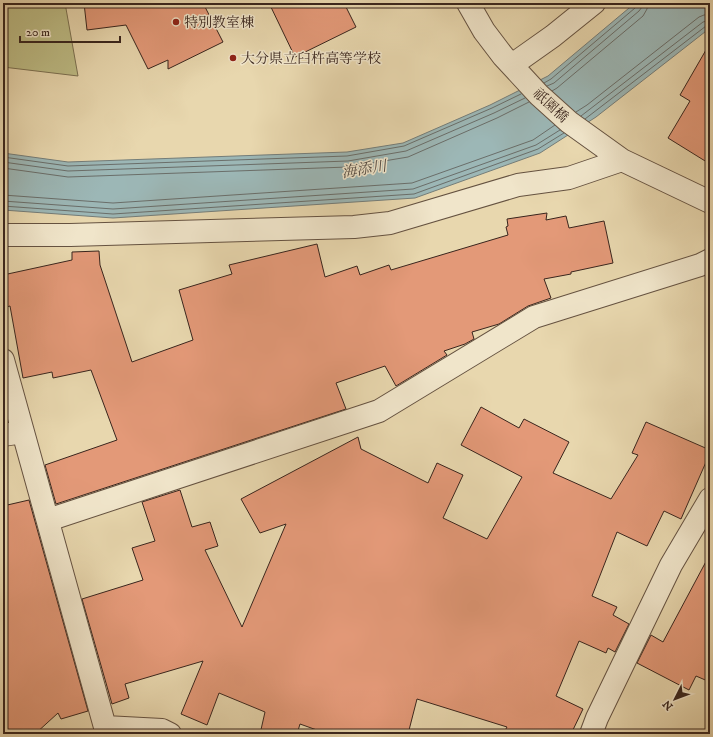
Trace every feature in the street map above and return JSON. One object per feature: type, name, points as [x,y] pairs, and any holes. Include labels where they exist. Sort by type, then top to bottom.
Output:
[{"type":"street","name":"祇園橋","points":[[468,3],[489,37],[515,70],[554,109],[584,134],[622,160],[710,202]]},
{"type":"street","points":[[515,70],[553,36],[594,3]]},
{"type":"street","points":[[3,235],[70,235],[354,227],[390,223],[518,185],[569,178],[622,160]]},
{"type":"street","points":[[48,520],[379,411],[534,317],[707,265]]},
{"type":"street","points":[[3,360],[13,434],[48,520],[106,726],[162,730],[170,734]]},
{"type":"street","points":[[591,734],[600,711],[671,565],[710,499]]},
{"type":"shaded area","points":[[3,3],[65,3],[78,76],[3,67]]},
{"type":"water","name":"海添川","points":[[635,3],[710,3],[710,28],[596,117],[540,153],[415,198],[113,218],[3,210],[3,153],[68,162],[347,152],[403,143],[490,105],[548,76]]},
{"type":"building","name":"特別教室棟","points":[[84,3],[203,3],[223,42],[168,69],[168,60],[148,69],[126,25],[87,30]]},
{"type":"building","points":[[269,3],[344,3],[356,27],[295,57]]},
{"type":"building","points":[[710,43],[710,164],[668,138],[690,101],[680,95]]},
{"type":"building","points":[[547,213],[546,220],[566,216],[569,228],[604,221],[613,263],[571,272],[571,274],[544,279],[551,298],[528,306],[499,324],[472,332],[474,339],[465,344],[444,351],[447,355],[396,386],[385,366],[336,383],[346,409],[56,504],[45,465],[117,440],[91,370],[53,378],[52,372],[23,378],[10,306],[3,308],[3,275],[72,260],[72,252],[99,251],[100,265],[132,362],[193,340],[179,290],[232,274],[229,265],[317,244],[325,277],[357,266],[360,275],[389,265],[391,270],[508,235],[506,227],[508,226],[507,219]]},
{"type":"building","points":[[481,407],[519,428],[524,419],[569,442],[553,473],[611,499],[638,455],[632,453],[646,422],[710,450],[681,519],[664,511],[647,546],[617,532],[592,596],[617,607],[613,615],[629,624],[615,652],[608,648],[606,653],[579,641],[556,696],[583,709],[571,734],[503,734],[507,727],[417,699],[408,734],[328,734],[300,724],[297,734],[260,734],[265,712],[219,693],[207,725],[181,714],[203,661],[125,684],[129,698],[112,704],[82,599],[143,580],[132,548],[155,541],[142,502],[180,490],[192,527],[210,522],[218,546],[205,550],[242,627],[286,524],[260,533],[241,499],[358,437],[361,449],[428,483],[437,463],[463,475],[443,518],[487,539],[522,477],[461,445]]},
{"type":"building","points":[[29,500],[88,711],[61,719],[58,713],[35,734],[3,734],[3,506]]},
{"type":"building","points":[[710,554],[710,682],[696,676],[689,690],[637,663],[651,635],[663,642]]},
{"type":"place","name":"特別教室棟","points":[[176,22]]},
{"type":"place","name":"大分県立臼杵高等学校","points":[[233,58]]}]
